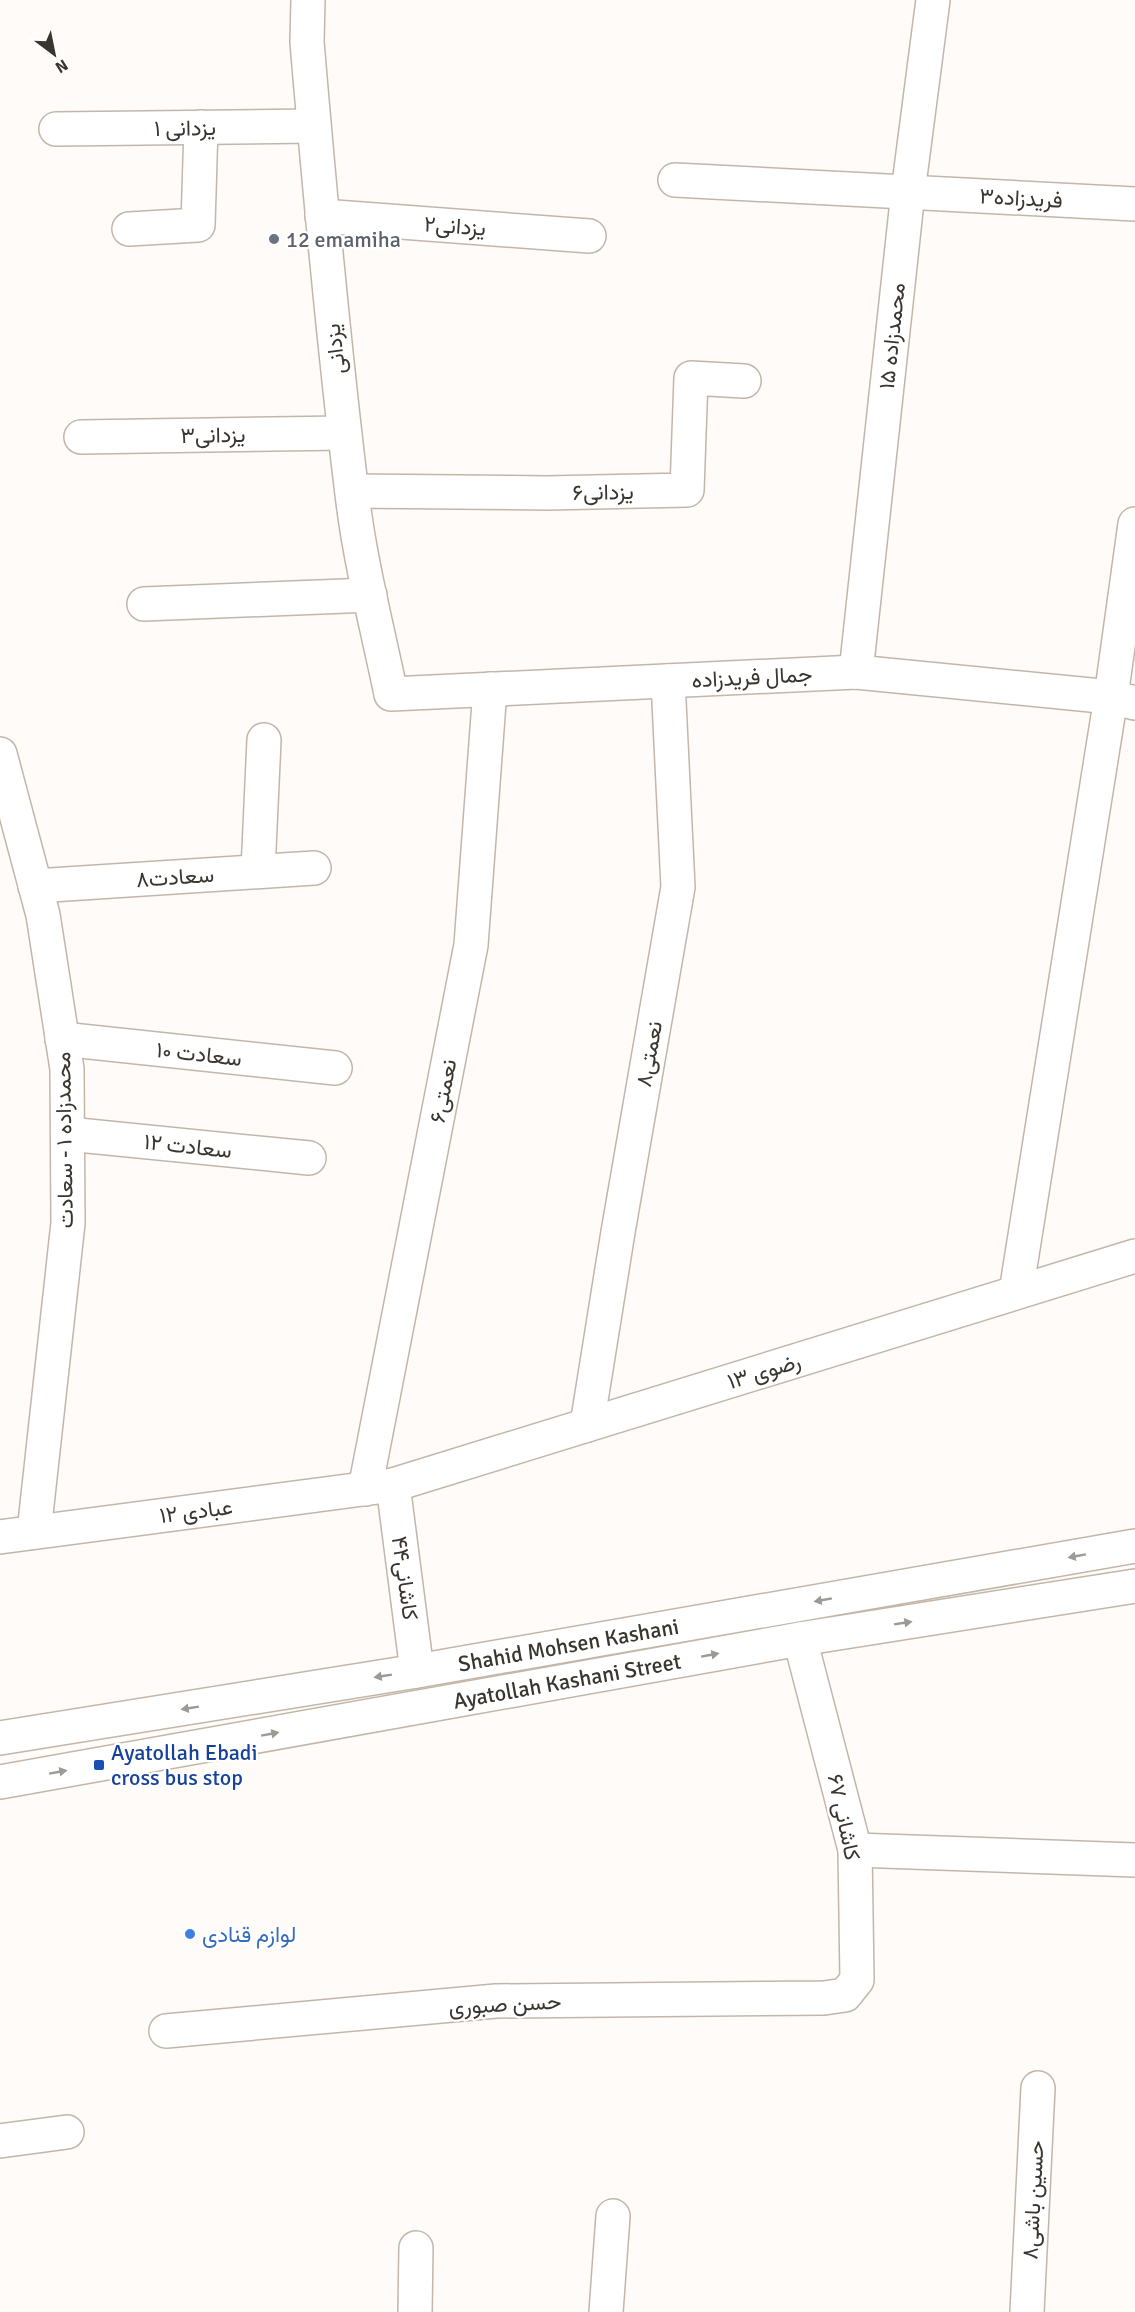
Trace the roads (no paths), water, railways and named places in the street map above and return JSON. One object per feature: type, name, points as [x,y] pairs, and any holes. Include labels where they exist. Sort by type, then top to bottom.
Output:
[{"type":"street","name":"یزدانی","points":[[308,0],[307,42],[344,433],[370,595],[391,694]]},
{"type":"street","name":"محمدزاده ۱۵","points":[[856,672],[908,192],[933,0]]},
{"type":"street","name":"یزدانی ۱","points":[[56,129],[314,126]]},
{"type":"street","points":[[129,229],[198,225],[201,128]]},
{"type":"street","name":"فریدزاده۳","points":[[675,180],[1135,204]]},
{"type":"street","name":"یزدانی۲","points":[[322,216],[589,236]]},
{"type":"street","name":"یزدانی۶","points":[[352,491],[547,493],[687,490],[691,378],[744,381]]},
{"type":"street","name":"یزدانی۳","points":[[81,437],[344,433]]},
{"type":"street","points":[[1016,1292],[1123,700],[1135,524]]},
{"type":"street","points":[[144,604],[370,595]]},
{"type":"street","name":"جمال فریدزاده","points":[[391,694],[856,672],[1123,700]]},
{"type":"street","name":"نعمتی۸","points":[[587,1425],[678,887],[668,681]]},
{"type":"street","name":"نعمتی۶","points":[[379,1487],[471,945],[490,689]]},
{"type":"street","points":[[258,871],[264,740]]},
{"type":"street","name":"محمدزاده ۱ - سعادت","points":[[0,754],[13,853],[35,886],[43,915],[67,1069],[68,1223],[34,1532]]},
{"type":"street","name":"سعادت۸","points":[[35,886],[314,867]]},
{"type":"street","name":"سعادت ۱۰","points":[[62,1039],[335,1068]]},
{"type":"street","name":"سعادت ۱۲","points":[[68,1134],[309,1158]]},
{"type":"street","name":"رضوی ۱۳","points":[[379,1487],[1135,1256]]},
{"type":"street","name":"عبادی ۱۲","points":[[0,1537],[379,1487]]},
{"type":"street","name":"کاشانی۴۴","points":[[379,1487],[417,1671]]},
{"type":"street","name":"Shahid Mohsen Kashani","points":[[0,1738],[417,1671],[1135,1546]]},
{"type":"street","name":"Ayatollah Kashani Street","points":[[0,1782],[800,1639],[1135,1586]]},
{"type":"street","name":"کاشانی ۶۷","points":[[800,1639],[855,1851],[857,1980],[845,1995]]},
{"type":"street","points":[[855,1851],[1135,1860]]},
{"type":"street","name":"حسن صبوری","points":[[165,2031],[496,2001],[824,1998],[845,1995]]},
{"type":"street","name":"حسین باشی۸","points":[[1027,2312],[1038,2088]]},
{"type":"street","points":[[0,2141],[67,2132]]},
{"type":"street","points":[[606,2312],[614,2216]]},
{"type":"street","points":[[415,2312],[416,2248]]},
{"type":"place","name":"12 emamiha","points":[[274,239]]},
{"type":"place","name":"Ayatollah Ebadi cross bus stop","points":[[99,1765]]},
{"type":"place","name":"لوازم قنادی","points":[[190,1934]]}]
